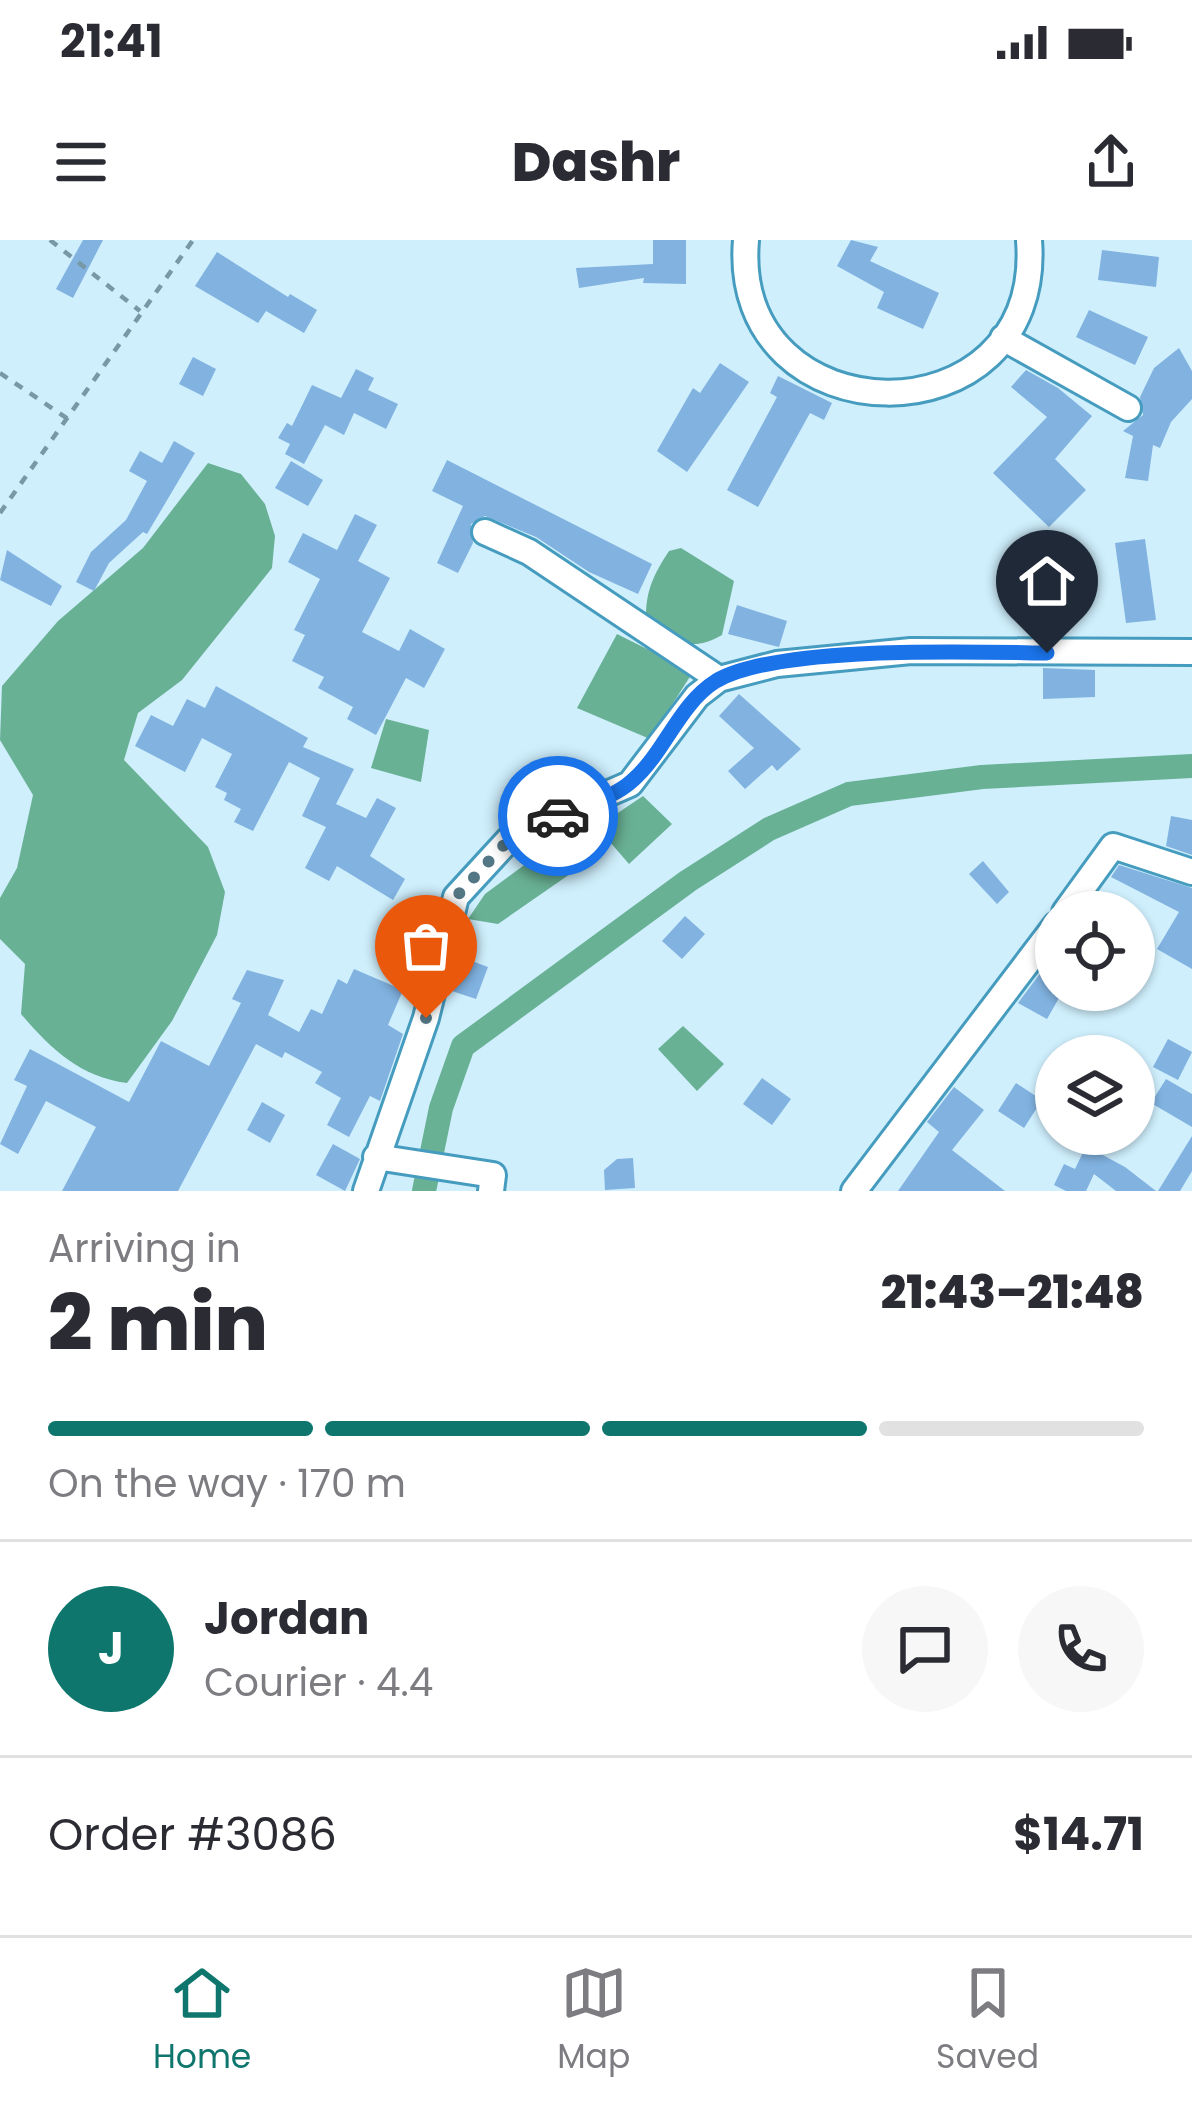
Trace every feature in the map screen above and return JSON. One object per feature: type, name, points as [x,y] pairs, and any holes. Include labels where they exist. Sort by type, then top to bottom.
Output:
[{"type":"street","points":[[746,240],[752,296],[772,336],[803,367],[843,388],[887,396],[931,389],[971,370],[1003,338],[1023,299],[1029,240]]},
{"type":"street","points":[[1003,338],[1128,408]]},
{"type":"street","points":[[484,532],[529,551],[719,679]]},
{"type":"street","points":[[366,1191],[426,1018],[456,897],[513,835],[630,784],[697,696],[719,679],[777,664],[911,651],[1192,652]]},
{"type":"street","points":[[1080,891],[1113,846],[1192,872]]},
{"type":"street","points":[[854,1191],[942,1082],[1035,954]]},
{"type":"street","points":[[376,1157],[494,1175],[490,1191]]},
{"type":"path","points":[[50,240],[142,312]]},
{"type":"path","points":[[0,513],[193,240]]},
{"type":"path","points":[[0,373],[68,419]]},
{"type":"shaded area","points":[[208,463],[241,474],[265,504],[275,536],[272,568],[182,680],[138,713],[124,760],[208,847],[225,892],[217,935],[172,1021],[127,1083],[81,1068],[21,1014],[25,964],[0,939],[0,898],[17,868],[33,795],[0,740],[2,686],[58,621],[143,548]]},
{"type":"shaded area","points":[[681,548],[734,581],[722,635],[699,644],[674,638],[646,617],[655,575],[669,551]]},
{"type":"shaded area","points":[[617,634],[693,672],[650,739],[577,708]]},
{"type":"shaded area","points":[[386,719],[429,730],[421,782],[371,768]]},
{"type":"shaded area","points":[[643,796],[672,824],[629,864],[597,827]]},
{"type":"shaded area","points":[[561,838],[583,865],[498,924],[468,919],[485,894]]},
{"type":"shaded area","points":[[683,1026],[724,1064],[697,1091],[658,1049]]},
{"type":"building","points":[[83,240],[103,240],[73,298],[56,289]]},
{"type":"building","points":[[653,240],[686,240],[686,284],[643,283],[644,278],[579,288],[576,268],[653,264]]},
{"type":"building","points":[[851,240],[878,247],[870,261],[939,293],[923,329],[877,308],[884,292],[837,266]]},
{"type":"building","points":[[1102,250],[1159,257],[1156,287],[1098,280]]},
{"type":"building","points":[[217,252],[317,310],[304,333],[266,311],[258,323],[195,286]]},
{"type":"building","points":[[1089,310],[1148,337],[1135,365],[1076,337]]},
{"type":"building","points":[[1179,348],[1192,371],[1192,399],[1171,422],[1160,448],[1153,445],[1148,481],[1125,478],[1133,436],[1123,431],[1143,415],[1140,397],[1154,368]]},
{"type":"building","points":[[193,357],[216,369],[203,396],[179,384]]},
{"type":"building","points":[[720,363],[749,382],[687,472],[657,451],[693,388],[700,393]]},
{"type":"building","points":[[356,369],[374,378],[368,390],[398,404],[386,429],[354,413],[344,435],[325,425],[304,464],[285,454],[290,444],[278,438],[287,423],[292,426],[312,385],[341,398]]},
{"type":"building","points":[[1026,370],[1092,416],[1055,459],[1086,490],[1049,527],[993,473],[1047,417],[1011,387]]},
{"type":"building","points":[[778,376],[832,403],[824,420],[810,413],[758,507],[727,490],[777,397],[770,393]]},
{"type":"building","points":[[174,441],[195,453],[147,534],[143,532],[109,563],[94,591],[76,582],[91,552],[126,520],[147,481],[129,471],[140,451],[162,463]]},
{"type":"building","points":[[447,460],[652,564],[638,594],[589,572],[536,537],[485,516],[471,524],[473,543],[458,573],[437,563],[463,506],[432,491]]},
{"type":"building","points":[[291,461],[323,480],[308,506],[275,488]]},
{"type":"building","points":[[355,514],[377,525],[358,561],[390,578],[362,632],[399,651],[410,629],[445,649],[424,688],[406,678],[376,735],[347,719],[353,707],[318,688],[324,677],[292,661],[305,635],[294,630],[320,579],[288,562],[303,533],[337,550]]},
{"type":"building","points":[[1145,539],[1156,620],[1126,623],[1115,543]]},
{"type":"building","points":[[7,550],[62,586],[51,606],[0,580]]},
{"type":"building","points":[[737,605],[787,621],[779,647],[728,634]]},
{"type":"building","points":[[1043,668],[1095,670],[1095,697],[1043,699]]},
{"type":"building","points":[[216,686],[308,738],[303,747],[354,769],[336,804],[366,818],[377,798],[396,808],[370,856],[405,879],[393,900],[337,866],[329,881],[305,868],[326,827],[302,816],[320,778],[289,762],[253,831],[234,822],[241,809],[224,800],[227,793],[215,787],[232,754],[202,738],[185,772],[135,746],[151,715],[173,726],[187,699],[205,708]]},
{"type":"building","points":[[739,694],[801,749],[777,771],[772,765],[745,789],[728,771],[754,748],[719,716]]},
{"type":"building","points":[[1171,816],[1192,820],[1192,855],[1166,846]]},
{"type":"building","points":[[983,861],[1009,892],[997,904],[969,874]]},
{"type":"building","points":[[1119,865],[1192,888],[1192,969],[1157,949],[1179,912],[1155,900],[1155,891],[1138,891],[1111,877]]},
{"type":"building","points":[[685,916],[705,934],[682,959],[662,941]]},
{"type":"building","points":[[464,958],[488,967],[476,999],[452,991]]},
{"type":"building","points":[[354,969],[403,990],[388,1025],[403,1034],[380,1101],[370,1096],[349,1137],[327,1125],[341,1098],[315,1083],[322,1072],[285,1052],[282,1058],[256,1044],[178,1191],[62,1191],[96,1127],[46,1101],[18,1154],[0,1144],[27,1086],[14,1080],[30,1049],[129,1102],[161,1041],[209,1066],[241,1003],[232,999],[247,970],[284,980],[268,1015],[299,1032],[311,1009],[322,1014],[338,979],[347,984]]},
{"type":"building","points":[[1035,980],[1035,1011],[1052,1011],[1047,1019],[1018,1003]]},
{"type":"building","points":[[1168,1039],[1192,1052],[1178,1080],[1155,1068]]},
{"type":"building","points":[[762,1078],[791,1099],[772,1125],[743,1104]]},
{"type":"building","points":[[1166,1079],[1192,1094],[1192,1127],[1155,1105]]},
{"type":"building","points":[[1016,1083],[1035,1095],[1035,1111],[1024,1128],[998,1111]]},
{"type":"building","points":[[954,1087],[984,1110],[952,1150],[1005,1191],[898,1191],[939,1132],[927,1122]]},
{"type":"building","points":[[262,1102],[285,1115],[270,1143],[247,1130]]},
{"type":"building","points":[[1192,1136],[1192,1171],[1180,1191],[1158,1191]]},
{"type":"building","points":[[333,1144],[360,1159],[345,1191],[316,1175]]},
{"type":"building","points":[[1082,1155],[1103,1155],[1156,1191],[1116,1191],[1094,1174],[1086,1191],[1066,1191],[1054,1185],[1064,1164],[1075,1169]]},
{"type":"building","points":[[633,1158],[635,1188],[605,1190],[604,1170],[617,1159]]},
{"type":"waterway","points":[[424,1191],[441,1108],[463,1046],[688,881],[769,829],[849,794],[982,777],[1192,766]]},
{"type":"way so far","points":[[426,1018],[456,897],[513,835],[558,816]]},
{"type":"route","points":[[558,816],[630,784],[697,696],[719,679],[777,664],[911,651],[1047,653]]}]
